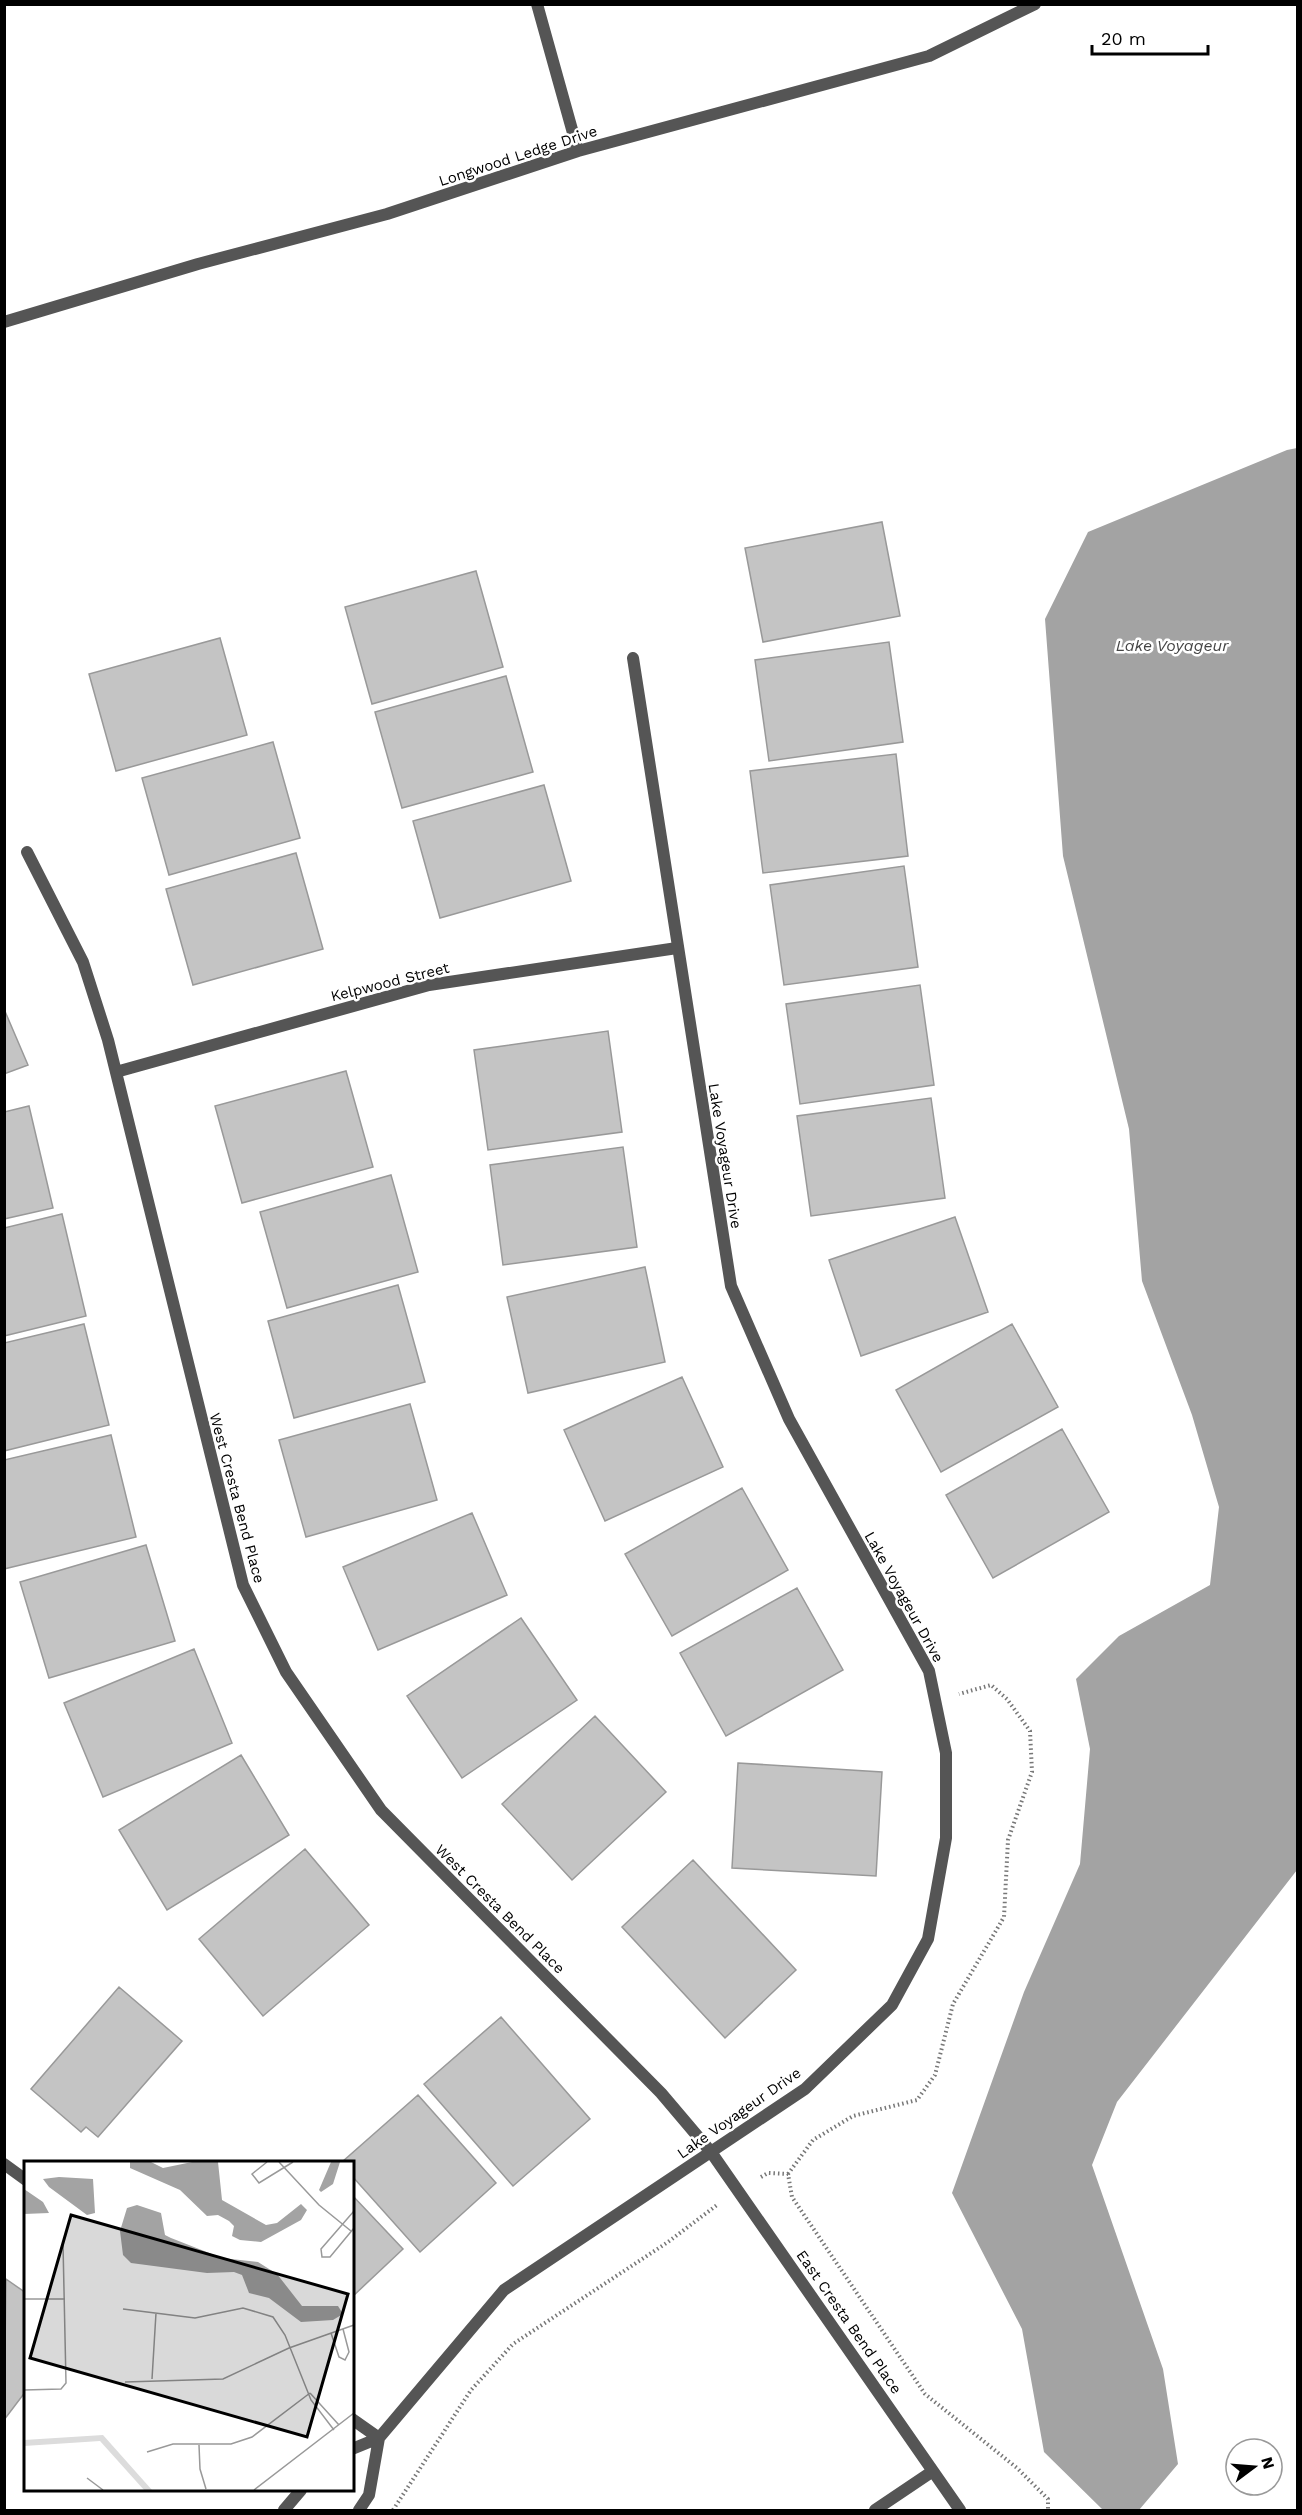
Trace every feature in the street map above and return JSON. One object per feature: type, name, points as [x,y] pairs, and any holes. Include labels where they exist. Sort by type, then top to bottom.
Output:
[{"type":"street","points":[[537,4],[578,151]]},
{"type":"street","name":"Longwood Ledge Drive","points":[[4,322],[198,264],[387,214],[578,151],[929,56],[1035,4]]},
{"type":"street","name":"Lake Voyageur Drive","points":[[354,2448],[379,2438],[504,2290],[805,2089],[892,2005],[928,1939],[946,1838],[946,1753],[929,1671],[789,1419],[731,1286],[633,658]]},
{"type":"street","name":"West Cresta Bend Place","points":[[27,852],[83,962],[116,1072],[243,1585],[286,1672],[381,1810],[661,2093],[711,2152]]},
{"type":"street","name":"Kelpwood Street","points":[[116,1072],[429,985],[677,948]]},
{"type":"street","name":"East Cresta Bend Place","points":[[711,2152],[960,2511]]},
{"type":"street","points":[[4,2164],[24,2179]]},
{"type":"street","points":[[354,2420],[379,2438],[369,2495],[359,2511]]},
{"type":"street","points":[[875,2511],[933,2472]]},
{"type":"street","points":[[284,2511],[300,2491]]},
{"type":"path","points":[[393,2511],[471,2390],[513,2344],[668,2242],[738,2189],[768,2173],[788,2174],[792,2197],[925,2394],[1017,2468],[1048,2499],[1048,2511]]},
{"type":"water","name":"Lake Voyageur","points":[[1297,448],[1297,1870],[1117,2102],[1092,2165],[1163,2369],[1178,2464],[1139,2510],[1103,2510],[1044,2452],[1022,2329],[952,2193],[1024,1992],[1080,1864],[1090,1749],[1076,1679],[1119,1636],[1210,1585],[1219,1507],[1192,1415],[1142,1281],[1129,1129],[1063,856],[1045,619],[1088,532],[1287,450]]},
{"type":"building","points":[[882,522],[900,616],[763,642],[745,548]]},
{"type":"building","points":[[476,571],[503,667],[372,704],[345,607]]},
{"type":"building","points":[[220,638],[247,735],[116,771],[89,674]]},
{"type":"building","points":[[889,642],[903,742],[769,761],[755,660]]},
{"type":"building","points":[[506,676],[533,772],[402,808],[375,712]]},
{"type":"building","points":[[273,742],[300,838],[169,875],[142,778]]},
{"type":"building","points":[[896,754],[908,856],[763,873],[750,771]]},
{"type":"building","points":[[544,785],[571,881],[440,918],[413,821]]},
{"type":"building","points":[[296,853],[323,949],[193,985],[166,889]]},
{"type":"building","points":[[904,866],[918,967],[784,985],[770,885]]},
{"type":"building","points":[[920,985],[934,1085],[800,1104],[786,1004]]},
{"type":"building","points":[[4,1009],[28,1065],[4,1074]]},
{"type":"building","points":[[608,1031],[622,1132],[488,1150],[474,1050]]},
{"type":"building","points":[[346,1071],[373,1167],[242,1203],[215,1106]]},
{"type":"building","points":[[931,1098],[945,1198],[811,1216],[797,1116]]},
{"type":"building","points":[[29,1106],[53,1208],[4,1219],[4,1112]]},
{"type":"building","points":[[623,1147],[637,1247],[503,1265],[490,1165]]},
{"type":"building","points":[[391,1175],[418,1272],[287,1308],[260,1212]]},
{"type":"building","points":[[62,1214],[86,1316],[4,1336],[4,1228]]},
{"type":"building","points":[[955,1217],[988,1312],[861,1356],[829,1260]]},
{"type":"building","points":[[645,1267],[665,1362],[528,1393],[507,1297]]},
{"type":"building","points":[[398,1285],[425,1382],[294,1418],[268,1321]]},
{"type":"building","points":[[84,1324],[109,1425],[4,1451],[4,1343]]},
{"type":"building","points":[[1012,1324],[1058,1407],[941,1472],[896,1390]]},
{"type":"building","points":[[682,1377],[723,1467],[605,1521],[564,1430]]},
{"type":"building","points":[[410,1404],[437,1500],[306,1537],[279,1440]]},
{"type":"building","points":[[1062,1429],[1109,1512],[993,1578],[946,1495]]},
{"type":"building","points":[[111,1435],[136,1537],[4,1569],[4,1460]]},
{"type":"building","points":[[742,1488],[788,1570],[672,1636],[625,1554]]},
{"type":"building","points":[[472,1513],[507,1595],[378,1650],[343,1567]]},
{"type":"building","points":[[146,1545],[175,1641],[49,1678],[20,1582]]},
{"type":"building","points":[[797,1588],[843,1670],[726,1736],[680,1653]]},
{"type":"building","points":[[521,1618],[577,1700],[462,1778],[407,1696]]},
{"type":"building","points":[[194,1649],[232,1743],[103,1797],[64,1703]]},
{"type":"building","points":[[595,1716],[666,1792],[572,1880],[502,1804]]},
{"type":"building","points":[[241,1755],[289,1835],[167,1910],[119,1830]]},
{"type":"building","points":[[738,1763],[882,1772],[876,1876],[732,1868]]},
{"type":"building","points":[[305,1849],[369,1925],[263,2016],[199,1939]]},
{"type":"building","points":[[693,1860],[796,1970],[725,2038],[622,1927]]},
{"type":"building","points":[[119,1987],[182,2041],[98,2137],[86,2127],[81,2132],[31,2089]]},
{"type":"building","points":[[501,2017],[590,2119],[513,2186],[424,2084]]},
{"type":"building","points":[[418,2095],[496,2183],[420,2252],[354,2178],[354,2161],[343,2161]]},
{"type":"building","points":[[354,2197],[403,2249],[354,2295]]},
{"type":"building","points":[[6,2279],[24,2292],[24,2394],[4,2420]]}]
